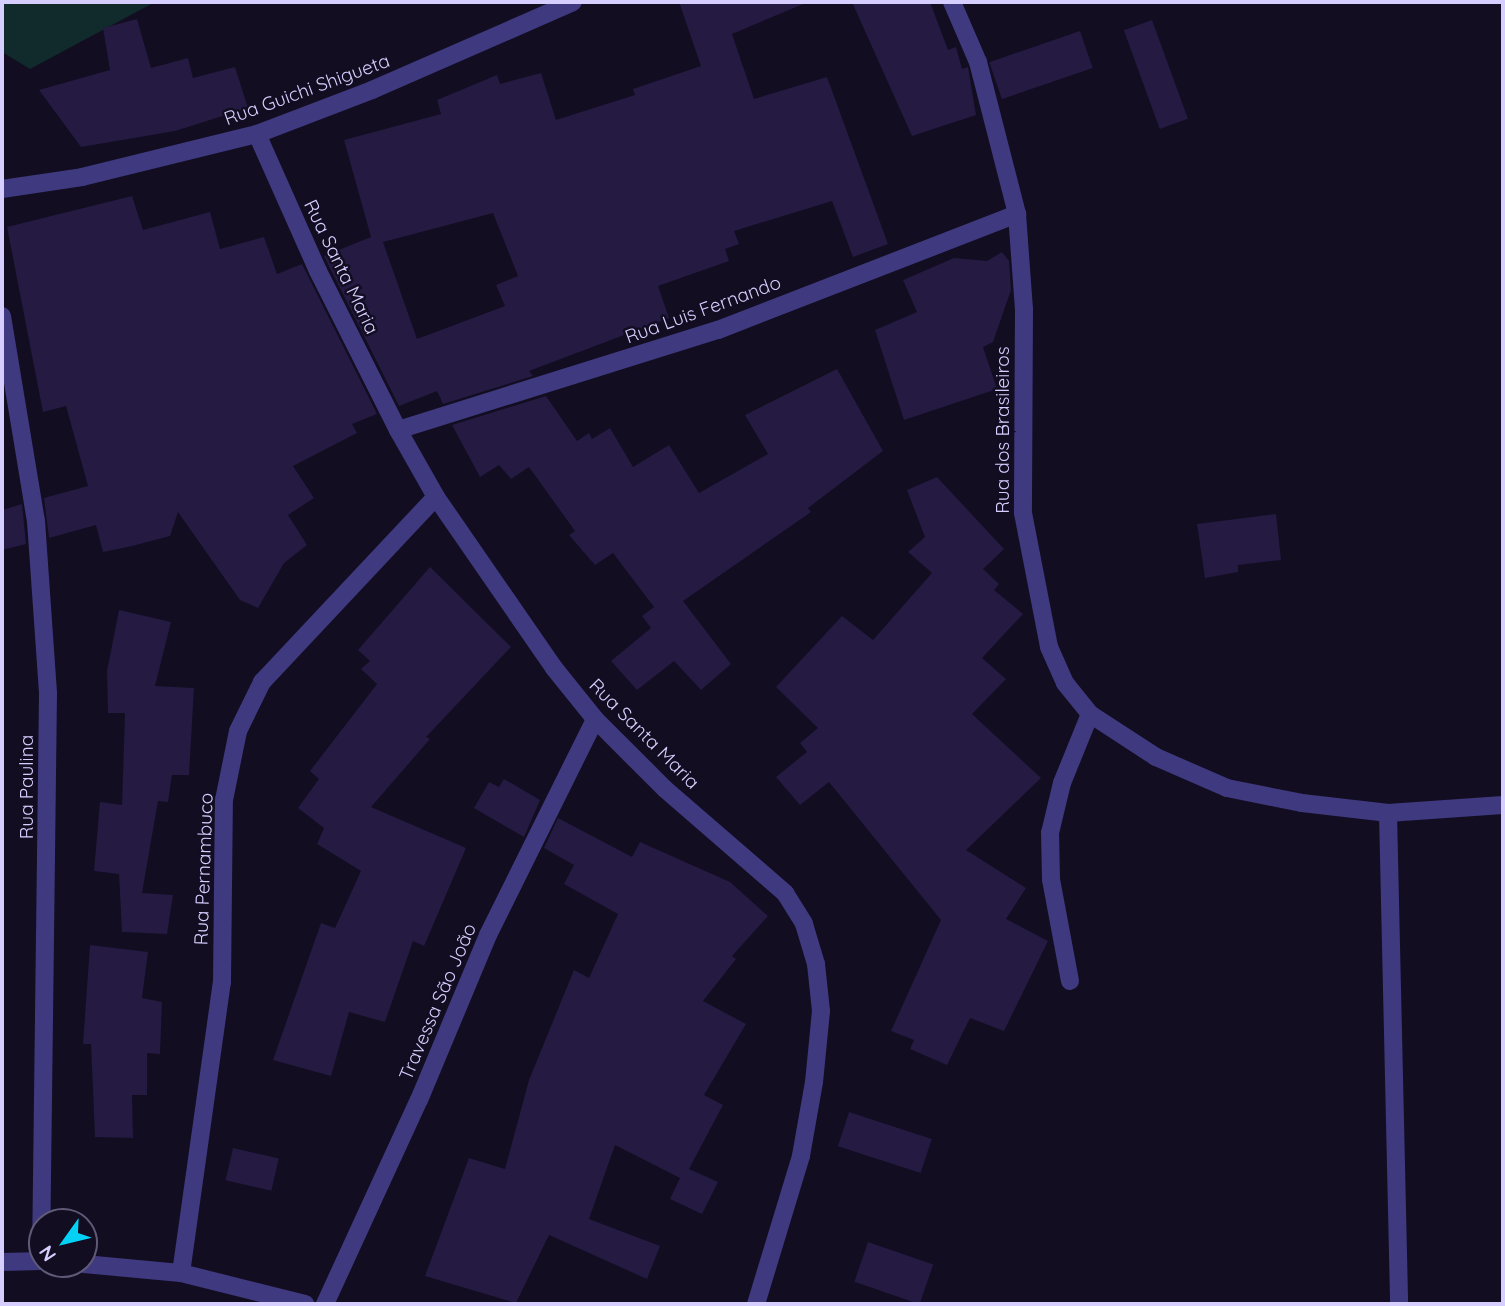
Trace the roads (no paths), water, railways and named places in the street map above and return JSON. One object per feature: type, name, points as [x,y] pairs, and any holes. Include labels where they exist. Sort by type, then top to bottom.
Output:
[{"type":"street","name":"Rua Guichi Shigueta","points":[[2,189],[82,177],[257,134],[384,85],[573,2]]},
{"type":"street","name":"Rua dos Brasileiros","points":[[952,2],[978,62],[1017,214],[1024,309],[1023,513],[1049,647],[1065,683],[1090,714],[1156,757],[1227,788],[1388,813],[1503,805]]},
{"type":"street","name":"Rua Santa Maria","points":[[257,134],[398,430],[436,497],[594,719],[665,789],[785,893],[804,924],[816,964],[821,1011],[801,1156],[756,1304]]},
{"type":"street","name":"Rua Luis Fernando","points":[[398,430],[718,330],[1017,214]]},
{"type":"street","name":"Rua Paulina","points":[[2,316],[36,522],[48,694],[42,1208]]},
{"type":"street","name":"Rua Pernambuco","points":[[181,1273],[222,983],[224,800],[238,732],[262,682],[436,497]]},
{"type":"street","points":[[1070,981],[1051,879],[1050,833],[1062,783],[1090,714]]},
{"type":"street","name":"Travessa São João","points":[[325,1304],[419,1100],[488,935],[594,719]]},
{"type":"street","points":[[1388,813],[1399,1304]]},
{"type":"street","points":[[2,1262],[28,1261]]},
{"type":"street","points":[[98,1265],[181,1273],[305,1304]]}]
